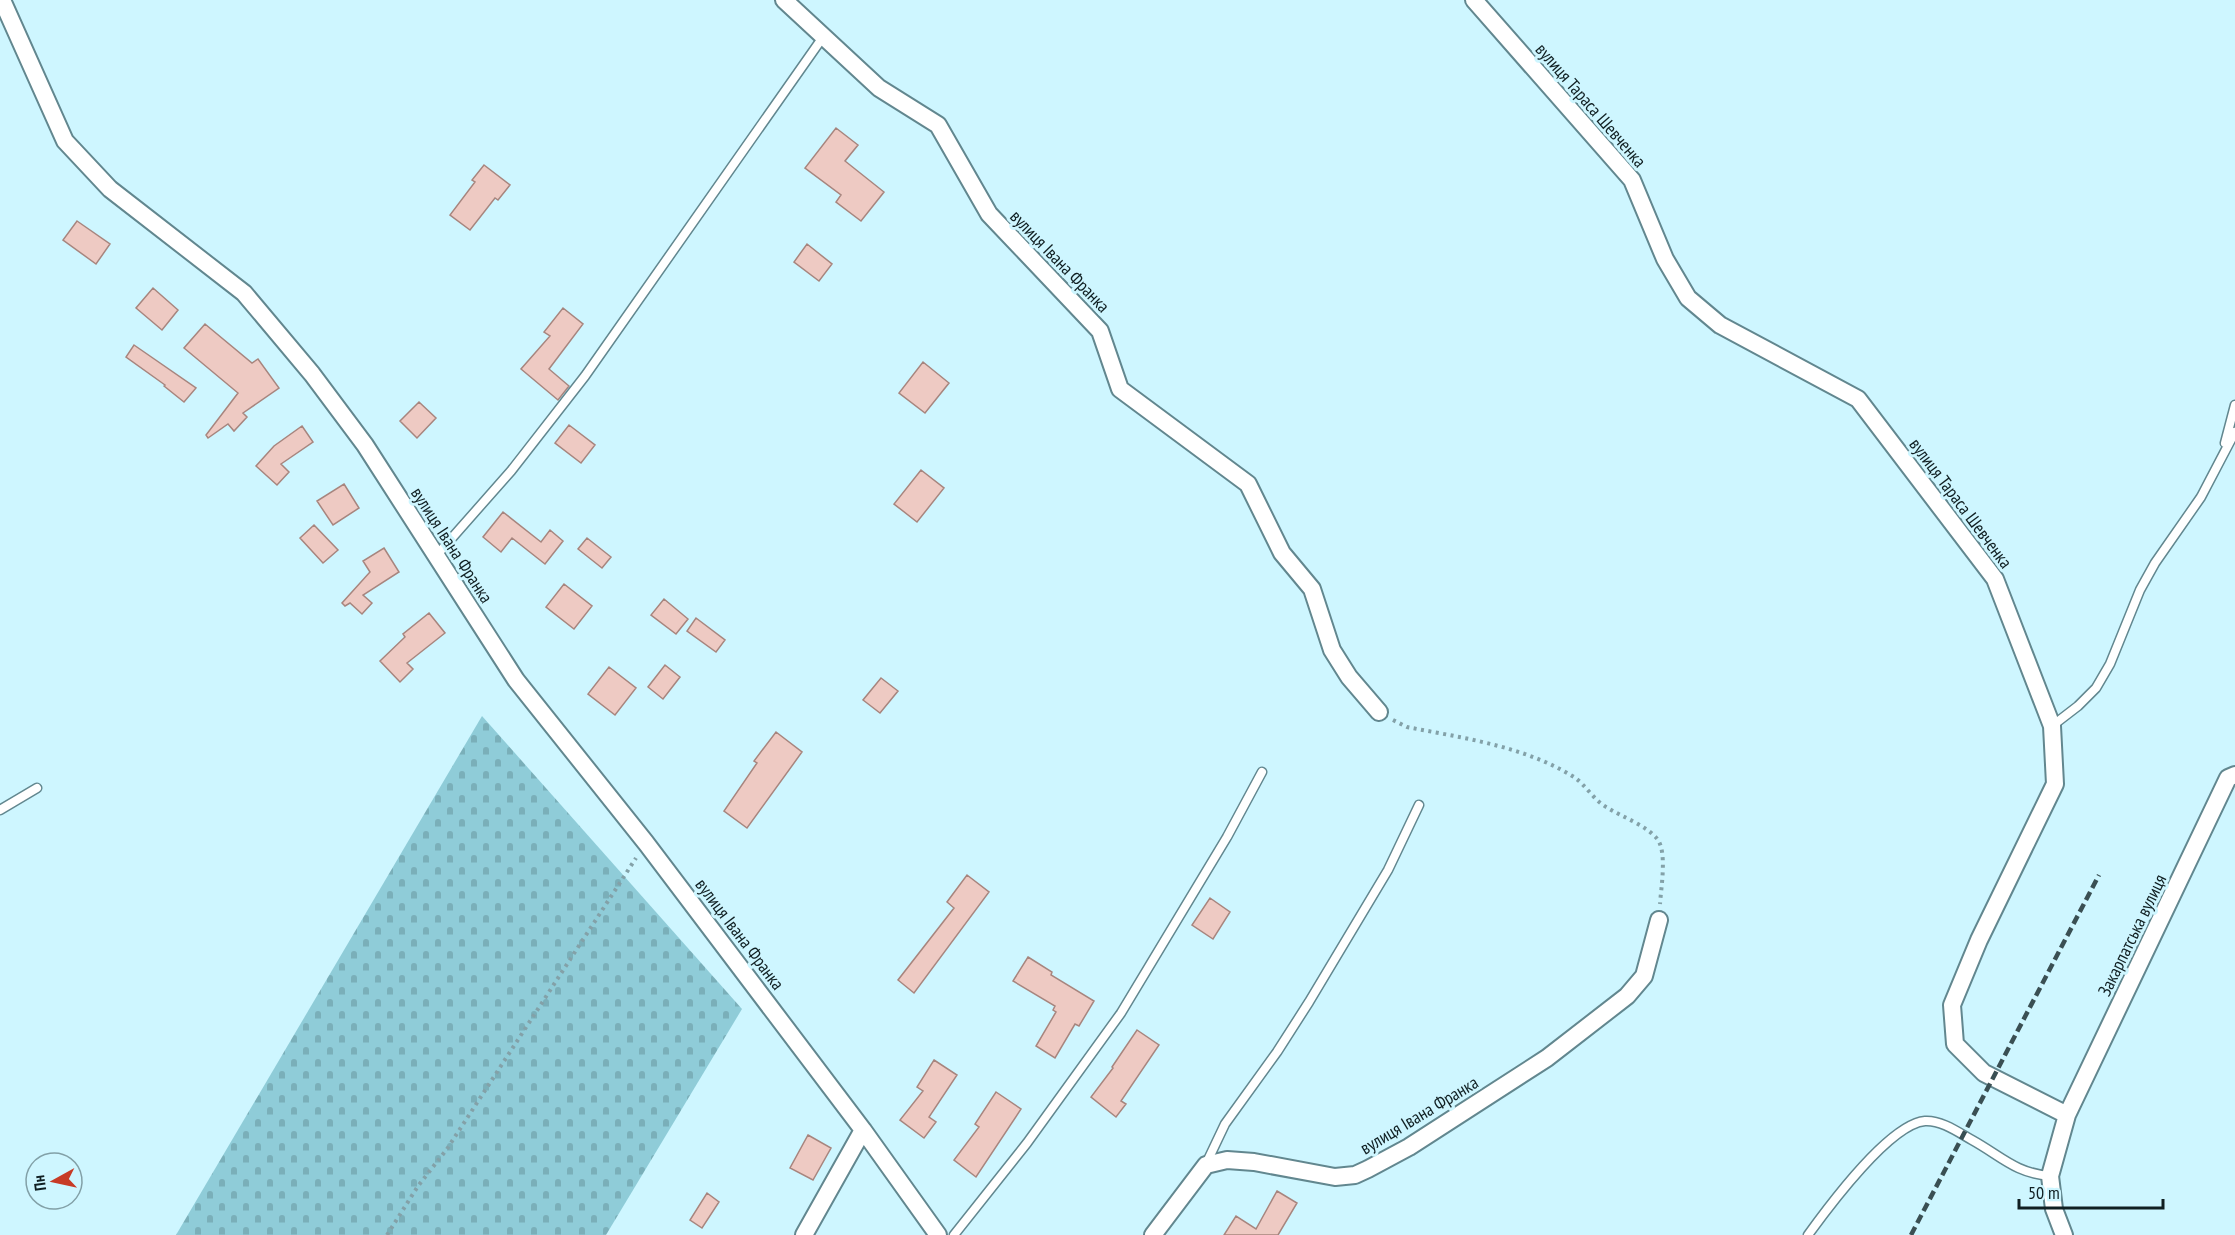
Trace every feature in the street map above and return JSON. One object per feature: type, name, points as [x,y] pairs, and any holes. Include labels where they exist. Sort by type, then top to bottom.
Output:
[{"type":"street","name":"вулиця Івана Франка","points":[[2,0],[65,141],[110,189],[244,293],[312,374],[365,445],[516,680],[646,843],[863,1130],[938,1235]]},
{"type":"street","name":"вулиця Івана Франка","points":[[784,0],[879,88],[938,125],[989,214],[1101,331],[1120,389],[1248,484],[1282,553],[1312,589],[1332,650],[1349,677],[1379,712]]},
{"type":"street","name":"вулиця Тараса Шевченка","points":[[1474,0],[1632,180],[1665,259],[1688,298],[1720,325],[1858,399],[1995,579],[2052,726],[2055,784],[1979,940],[1952,1005],[1955,1044],[1984,1073],[2067,1115]]},
{"type":"street","name":"Закарпатська вулиця","points":[[2050,1176],[2067,1115],[2228,778],[2235,775]]},
{"type":"street","name":"вулиця Івана Франка","points":[[1206,1164],[1227,1160],[1254,1162],[1335,1177],[1355,1175],[1410,1147],[1547,1058],[1627,996],[1644,976],[1659,920]]},
{"type":"street","points":[[804,1235],[863,1130]]},
{"type":"street","points":[[1153,1235],[1206,1164]]},
{"type":"street","points":[[2050,1176],[2054,1209],[2064,1235]]},
{"type":"lane","points":[[436,556],[511,471],[585,376],[824,37]]},
{"type":"lane","points":[[2223,452],[2235,405]]},
{"type":"lane","points":[[2052,726],[2078,706],[2096,688],[2110,664],[2139,590],[2201,496],[2235,432]]},
{"type":"lane","points":[[954,1235],[1027,1143],[1120,1012],[1227,837],[1262,772]]},
{"type":"lane","points":[[0,810],[37,788]]},
{"type":"lane","points":[[1206,1164],[1225,1124],[1309,1002],[1388,870],[1419,805]]},
{"type":"lane","points":[[1808,1235],[1864,1165],[1909,1125],[1926,1121],[1941,1124],[2019,1170],[2050,1176]]},
{"type":"path","points":[[1379,712],[1407,727],[1500,746],[1553,767],[1576,778],[1606,808],[1634,821],[1658,841],[1663,860],[1659,920]]},
{"type":"path","points":[[387,1235],[418,1186],[447,1149],[646,843]]},
{"type":"green space","points":[[482,716],[742,1009],[606,1235],[176,1235]]},
{"type":"building","points":[[836,128],[858,145],[845,161],[884,192],[861,221],[836,202],[841,195],[805,168]]},
{"type":"building","points":[[484,165],[510,185],[498,200],[495,198],[470,230],[450,215],[475,182],[472,180]]},
{"type":"building","points":[[77,221],[110,244],[96,264],[63,240]]},
{"type":"building","points":[[807,244],[832,264],[819,281],[794,262]]},
{"type":"building","points":[[153,288],[178,310],[162,330],[136,308]]},
{"type":"building","points":[[563,308],[583,324],[549,369],[569,386],[558,400],[521,369],[550,336],[544,332]]},
{"type":"building","points":[[205,324],[252,363],[258,359],[279,388],[243,413],[247,417],[234,431],[228,424],[208,438],[206,435],[238,393],[184,348]]},
{"type":"building","points":[[134,345],[196,388],[184,402],[126,357]]},
{"type":"building","points":[[923,362],[949,383],[925,413],[899,393]]},
{"type":"building","points":[[419,402],[436,418],[417,438],[400,421]]},
{"type":"building","points":[[569,425],[595,445],[581,463],[555,443]]},
{"type":"building","points":[[302,426],[313,442],[281,464],[289,472],[277,485],[256,466],[274,446]]},
{"type":"building","points":[[921,470],[944,488],[917,522],[894,504]]},
{"type":"building","points":[[344,484],[359,508],[333,525],[317,501]]},
{"type":"building","points":[[503,512],[541,542],[550,530],[563,541],[545,564],[512,538],[501,552],[483,537]]},
{"type":"building","points":[[314,525],[338,550],[323,563],[300,538]]},
{"type":"building","points":[[587,538],[611,557],[602,568],[578,549]]},
{"type":"building","points":[[384,548],[399,572],[363,595],[372,603],[362,614],[350,603],[345,606],[342,603],[370,572],[363,561]]},
{"type":"building","points":[[564,584],[592,606],[574,629],[546,607]]},
{"type":"building","points":[[664,599],[688,619],[676,634],[651,615]]},
{"type":"building","points":[[429,613],[445,633],[407,663],[413,669],[400,682],[380,661],[405,637],[403,634]]},
{"type":"building","points":[[696,618],[725,640],[716,652],[687,631]]},
{"type":"building","points":[[665,665],[680,677],[663,699],[648,687]]},
{"type":"building","points":[[609,667],[636,688],[615,715],[588,694]]},
{"type":"building","points":[[881,678],[898,691],[880,713],[863,700]]},
{"type":"building","points":[[776,732],[802,752],[747,828],[724,811],[757,763],[754,761]]},
{"type":"building","points":[[967,875],[989,892],[914,993],[898,980],[954,908],[947,902]]},
{"type":"building","points":[[1210,898],[1230,912],[1213,939],[1192,925]]},
{"type":"building","points":[[1028,957],[1052,972],[1051,975],[1094,1001],[1079,1026],[1075,1024],[1055,1058],[1036,1046],[1056,1012],[1053,1010],[1055,1006],[1013,981]]},
{"type":"building","points":[[1137,1030],[1159,1045],[1121,1101],[1126,1104],[1116,1117],[1091,1097]]},
{"type":"building","points":[[934,1060],[957,1075],[929,1117],[936,1122],[924,1138],[900,1120],[923,1091],[917,1087]]},
{"type":"building","points":[[996,1092],[1021,1109],[976,1177],[954,1160],[979,1127],[975,1124]]},
{"type":"building","points":[[808,1135],[831,1148],[813,1180],[790,1168]]},
{"type":"building","points":[[1277,1191],[1297,1203],[1278,1235],[1224,1235],[1236,1216],[1256,1229]]},
{"type":"building","points":[[707,1193],[719,1202],[702,1228],[690,1220]]},
{"type":"railway","points":[[1911,1235],[2099,875]]}]
